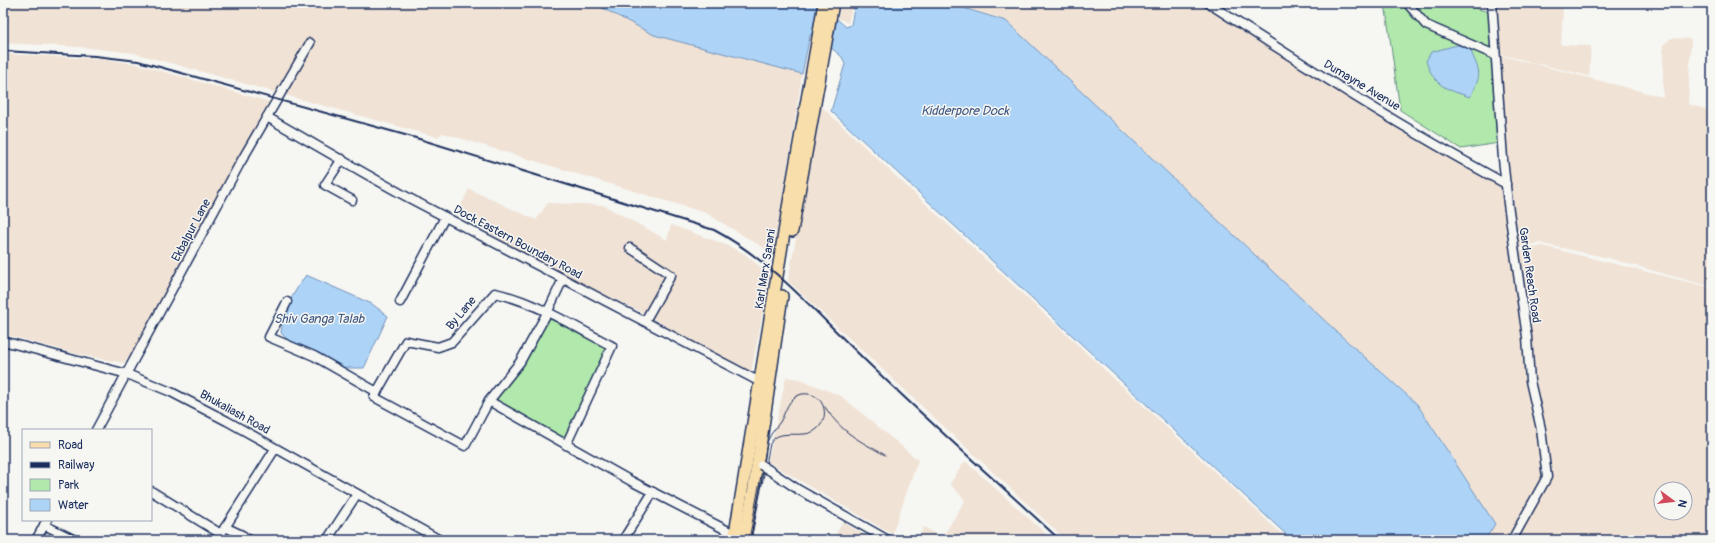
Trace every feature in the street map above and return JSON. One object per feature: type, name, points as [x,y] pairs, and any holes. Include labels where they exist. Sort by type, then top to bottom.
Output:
[{"type":"main road","name":"Karl Marx Sarani","points":[[740,538],[755,463],[760,382],[791,190],[819,56],[824,3]]},
{"type":"main road","points":[[755,463],[819,56],[833,3]]},
{"type":"street","name":"Dumayne Avenue","points":[[1208,3],[1460,159],[1506,184]]},
{"type":"street","points":[[1407,3],[1426,25],[1495,55]]},
{"type":"street","name":"Garden Reach Road","points":[[1492,3],[1506,184],[1527,337],[1530,380],[1542,430],[1547,476],[1512,540]]},
{"type":"street","name":"Ekbalpur Lane","points":[[97,429],[239,165],[310,43]]},
{"type":"street","name":"Dock Eastern Boundary Road","points":[[267,117],[445,217],[760,382]]},
{"type":"street","points":[[342,159],[325,185],[352,200]]},
{"type":"street","points":[[400,302],[445,217]]},
{"type":"street","points":[[630,248],[671,275],[645,321]]},
{"type":"street","points":[[287,302],[269,337],[314,356],[377,392],[374,397],[465,446],[489,401],[520,362],[547,312],[562,279]]},
{"type":"street","name":"By Lane","points":[[377,392],[406,341],[438,347],[452,342],[495,293],[509,296],[547,312]]},
{"type":"street","points":[[547,312],[612,346],[566,445]]},
{"type":"street","name":"Bhukaliash Road","points":[[3,341],[127,374],[177,395],[227,421],[357,494],[431,538],[440,540]]},
{"type":"street","points":[[489,401],[566,445],[740,538]]},
{"type":"street","points":[[221,534],[275,449]]},
{"type":"street","points":[[755,463],[769,470],[798,490],[888,540]]},
{"type":"street","points":[[152,492],[221,534],[242,535],[249,540]]},
{"type":"street","points":[[623,540],[653,492]]},
{"type":"street","points":[[327,540],[357,494]]},
{"type":"street","points":[[36,540],[46,522],[75,540]]},
{"type":"shaded area","points":[[3,3],[593,3],[729,55],[802,74],[774,254],[706,213],[443,133],[437,137],[134,53],[81,47],[3,43]]},
{"type":"shaded area","points":[[841,3],[853,3],[848,23],[838,18]]},
{"type":"shaded area","points":[[949,3],[1205,3],[1505,185],[1539,429],[1544,476],[1511,540],[1489,540],[1488,538],[1495,524],[1417,403],[1324,320],[1005,20]]},
{"type":"shaded area","points":[[1495,3],[1683,3],[1680,8],[1563,8],[1561,45],[1591,46],[1589,76],[1499,54]]},
{"type":"shaded area","points":[[1671,38],[1691,39],[1688,104],[1712,111],[1712,287],[1604,257],[1539,243],[1517,248],[1503,129],[1499,55],[1663,97],[1663,45]]},
{"type":"shaded area","points":[[3,54],[102,59],[137,64],[273,103],[131,355],[124,363],[77,354],[3,334]]},
{"type":"shaded area","points":[[821,106],[1288,540],[1066,540],[927,411],[788,281]]},
{"type":"shaded area","points":[[469,189],[536,220],[548,203],[603,205],[667,240],[671,225],[724,244],[745,254],[770,276],[751,372],[705,349],[643,313],[536,261],[457,214]]},
{"type":"shaded area","points":[[1542,246],[1712,288],[1712,540],[1556,540],[1552,536],[1550,540],[1515,540],[1549,479],[1532,380],[1517,252]]},
{"type":"shaded area","points":[[786,377],[799,379],[841,396],[918,460],[892,534],[768,462]]},
{"type":"shaded area","points":[[965,461],[1052,540],[917,540],[924,527],[942,538],[965,500],[950,484]]},
{"type":"shaded area","points":[[843,522],[873,540],[832,540]]},
{"type":"green space","points":[[1385,3],[1457,3],[1489,12],[1499,143],[1461,149],[1400,110]]},
{"type":"green space","points":[[549,316],[609,346],[565,442],[494,400]]},
{"type":"water","name":"Kidderpore Dock","points":[[593,3],[819,3],[846,27],[851,25],[855,3],[947,3],[1006,21],[1338,333],[1417,404],[1495,524],[1485,540],[1292,540],[831,111],[845,64],[842,57],[815,34],[810,35],[802,74],[654,35]]},
{"type":"water","points":[[1457,45],[1470,48],[1479,72],[1477,82],[1470,97],[1442,86],[1429,70],[1426,61],[1431,52]]},
{"type":"water","name":"Shiv Ganga Talab","points":[[306,275],[372,304],[388,316],[364,368],[343,368],[319,353],[289,341],[281,333],[289,302]]},
{"type":"tram line","points":[[749,540],[768,440],[780,422],[788,405],[794,398],[802,394],[815,396],[820,400],[823,406],[824,418],[822,424],[812,432],[805,434],[779,436],[770,444],[751,540]]},
{"type":"tram line","points":[[825,407],[844,430],[885,455]]},
{"type":"railway","points":[[3,51],[95,56],[138,61],[416,138],[714,230],[755,256],[793,289],[912,405],[1060,540]]}]
